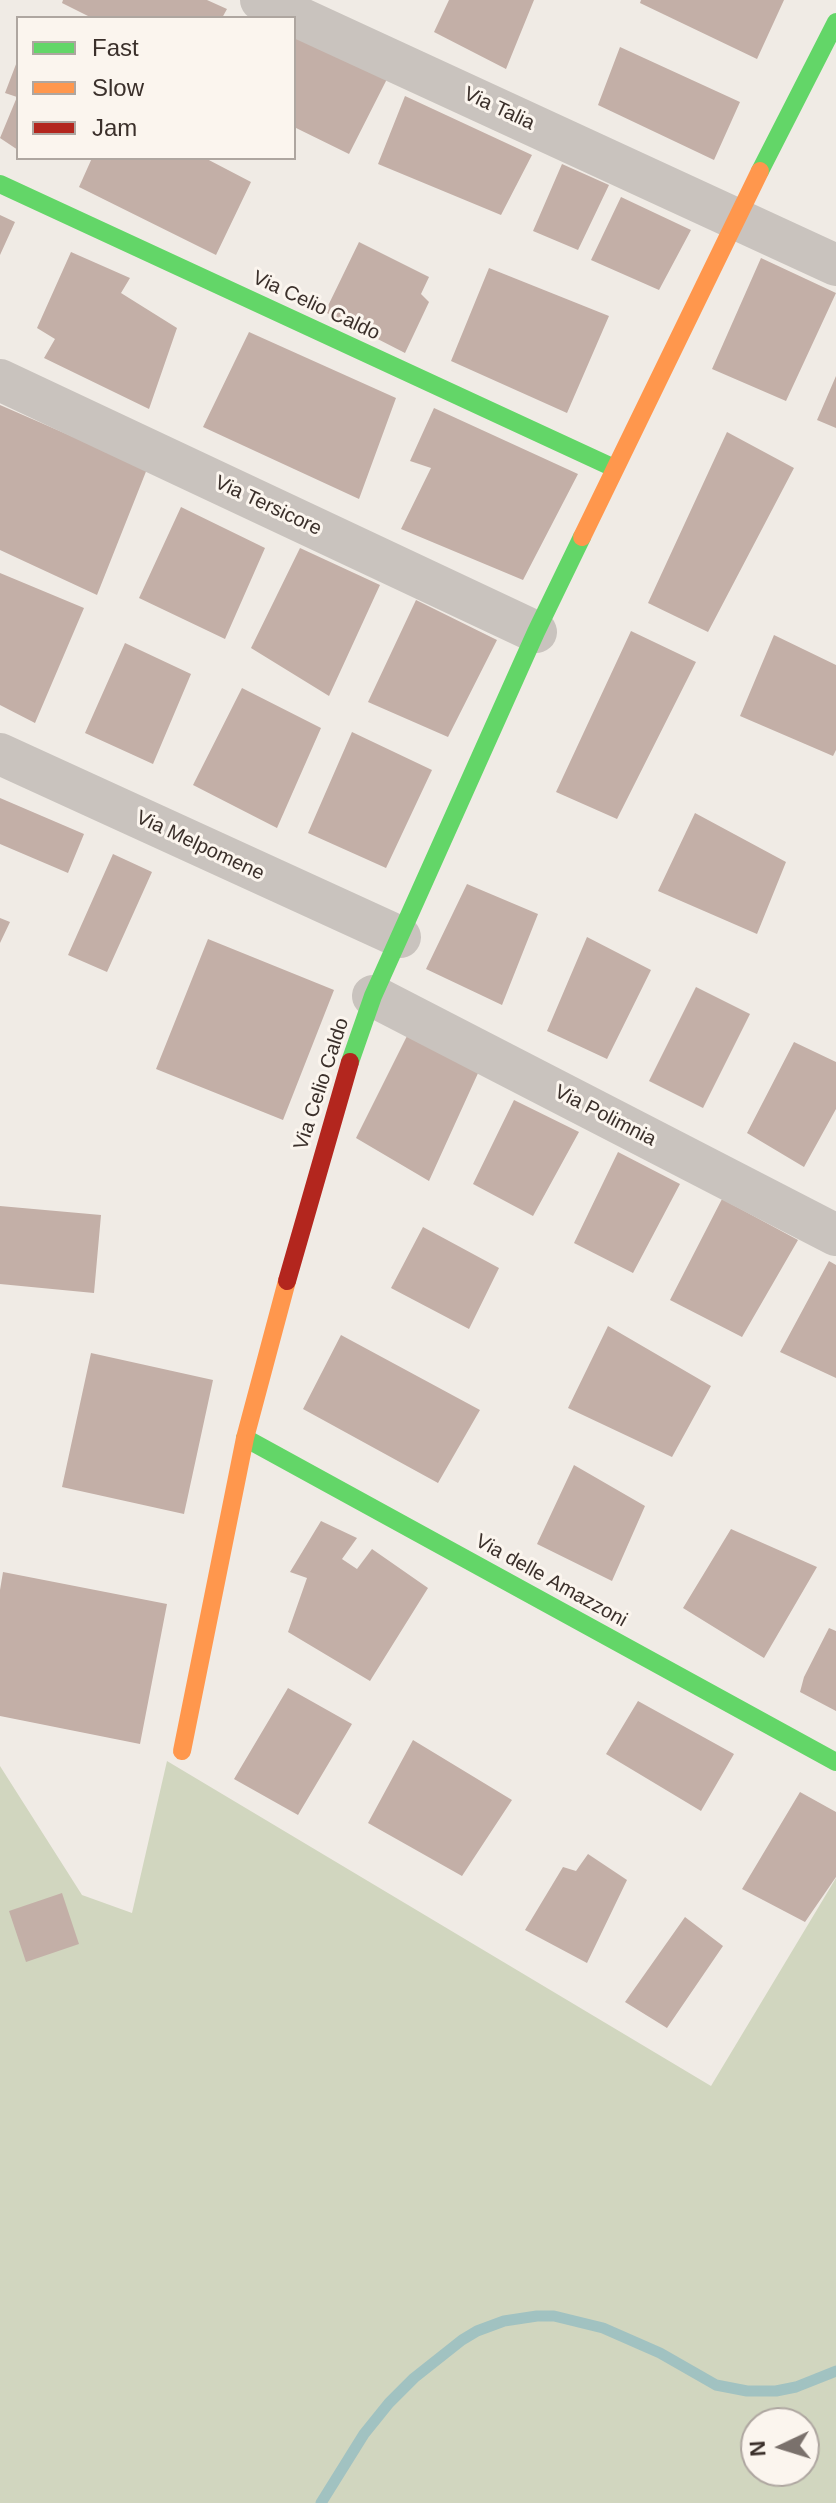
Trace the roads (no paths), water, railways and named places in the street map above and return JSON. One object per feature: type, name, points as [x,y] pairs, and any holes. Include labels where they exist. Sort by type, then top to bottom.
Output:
[{"type":"street","name":"Via Talia","points":[[261,0],[296,16]]},
{"type":"street","name":"Via Talia","points":[[296,16],[836,265]]},
{"type":"street","name":"Via Celio Caldo","points":[[182,1751],[245,1438],[310,1196],[373,996],[536,632],[736,219],[836,22]]},
{"type":"street","name":"Via Celio Caldo","points":[[0,184],[614,468]]},
{"type":"street","name":"Via Tersicore","points":[[0,380],[536,632]]},
{"type":"street","name":"Via Melpomene","points":[[0,754],[400,937]]},
{"type":"street","name":"Via Polimnia","points":[[373,996],[836,1235]]},
{"type":"street","name":"Via delle Amazzoni","points":[[245,1438],[836,1762]]},
{"type":"waterway","points":[[321,2503],[364,2434],[414,2378],[462,2340],[504,2321],[554,2316],[603,2328],[660,2353],[716,2385],[747,2391],[796,2387],[836,2371]]}]
